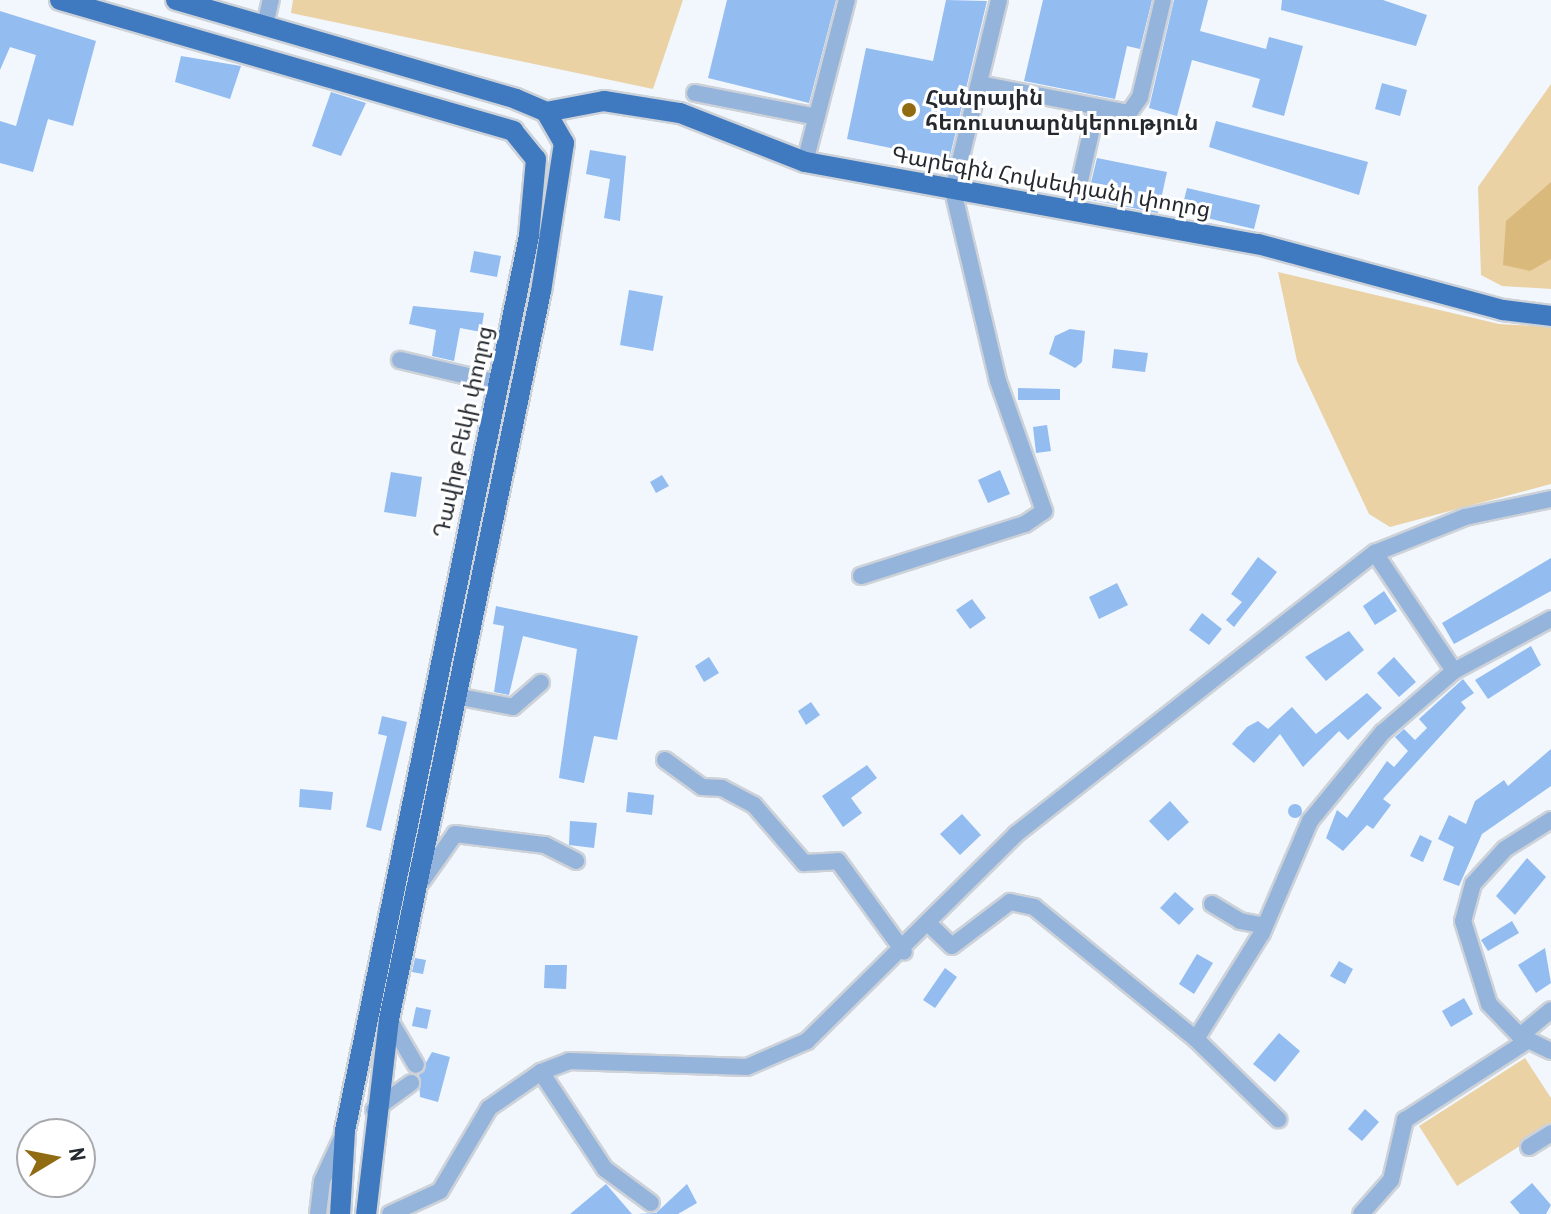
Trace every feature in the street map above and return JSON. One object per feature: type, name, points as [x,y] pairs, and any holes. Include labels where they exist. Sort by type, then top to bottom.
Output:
[{"type":"main road","points":[[60,0],[523,138],[546,112]]},
{"type":"main road","points":[[176,0],[546,112],[564,143],[563,171],[389,1019],[373,1111],[366,1214]]},
{"type":"main road","name":"Գարեգին Հովսեփյանի փողոց","points":[[546,112],[604,101],[680,113],[805,162],[1286,250],[1478,304],[1551,316]]},
{"type":"main road","name":"Դավիթ Բեկի փողոց","points":[[340,1214],[345,1131],[536,181],[536,159],[523,138]]},
{"type":"main road","points":[[434,691],[455,696]]},
{"type":"street","points":[[265,25],[271,0]]},
{"type":"street","points":[[805,162],[847,0]]},
{"type":"street","points":[[861,576],[1041,518],[1044,511],[998,381],[953,190],[999,0]]},
{"type":"street","points":[[980,84],[1119,115],[1137,107],[1163,0]]},
{"type":"street","points":[[695,93],[817,117]]},
{"type":"street","points":[[1073,212],[1096,110]]},
{"type":"street","points":[[400,360],[497,383]]},
{"type":"street","points":[[390,1214],[440,1191],[489,1108],[541,1072],[569,1061],[747,1067],[807,1041],[904,952],[1016,834],[1375,553],[1465,517],[1551,499]]},
{"type":"street","points":[[1375,553],[1454,671]]},
{"type":"street","points":[[1196,1039],[1265,926],[1310,821],[1382,733],[1454,671],[1551,619]]},
{"type":"street","points":[[455,696],[513,707],[541,683]]},
{"type":"street","points":[[665,760],[702,787],[722,788],[754,805],[804,863],[838,861],[904,952]]},
{"type":"street","points":[[1551,820],[1505,849],[1473,884],[1463,921],[1489,1004],[1523,1039],[1551,1051]]},
{"type":"street","points":[[413,897],[455,834],[545,845],[576,861]]},
{"type":"street","points":[[930,925],[952,946],[1010,902],[1034,907],[1196,1039],[1278,1119]]},
{"type":"street","points":[[1212,904],[1240,921],[1265,926]]},
{"type":"street","points":[[1361,1214],[1391,1180],[1405,1120],[1523,1039],[1551,1010]]},
{"type":"street","points":[[389,1019],[416,1065]]},
{"type":"street","points":[[541,1072],[605,1169],[651,1203]]},
{"type":"street","points":[[373,1111],[411,1083]]},
{"type":"street","points":[[318,1214],[322,1181],[345,1131]]},
{"type":"street","points":[[1529,1147],[1551,1133]]},
{"type":"shaded area","points":[[293,0],[683,0],[653,89],[291,13]]},
{"type":"shaded area","points":[[1551,84],[1551,289],[1502,286],[1481,275],[1478,187]]},
{"type":"shaded area","points":[[1551,182],[1551,259],[1530,271],[1503,265],[1506,221]]},
{"type":"shaded area","points":[[1278,272],[1499,324],[1551,327],[1551,484],[1390,527],[1369,514],[1297,361]]},
{"type":"shaded area","points":[[1525,1058],[1551,1098],[1551,1126],[1457,1186],[1419,1126]]},
{"type":"building","points":[[727,0],[836,0],[809,103],[708,78]]},
{"type":"building","name":"Հանրային հեռուստաընկերություն","points":[[946,0],[987,1],[949,160],[847,139],[866,48],[933,61]]},
{"type":"building","name":"Հանրային հեռուստաընկերություն","points":[[1043,0],[1152,0],[1140,49],[1127,46],[1115,99],[1024,81]]},
{"type":"building","points":[[1174,0],[1208,0],[1200,31],[1266,49],[1269,37],[1303,46],[1284,116],[1252,107],[1260,79],[1192,60],[1177,116],[1149,108]]},
{"type":"building","points":[[1282,0],[1383,0],[1427,15],[1416,46],[1281,10]]},
{"type":"building","points":[[0,11],[96,41],[73,126],[48,119],[33,172],[0,163],[0,121],[16,126],[36,55],[10,47],[0,70]]},
{"type":"building","points":[[181,56],[241,66],[230,99],[175,82]]},
{"type":"building","points":[[1382,83],[1407,90],[1400,116],[1375,109]]},
{"type":"building","points":[[331,92],[366,103],[341,156],[312,146]]},
{"type":"building","points":[[1216,121],[1368,162],[1359,195],[1209,147]]},
{"type":"building","points":[[590,150],[626,156],[620,221],[604,218],[610,179],[586,174]]},
{"type":"building","points":[[1097,158],[1167,172],[1158,213],[1087,199]]},
{"type":"building","points":[[1187,188],[1260,205],[1254,229],[1181,212]]},
{"type":"building","points":[[474,251],[501,256],[497,277],[470,272]]},
{"type":"building","points":[[629,290],[663,296],[653,351],[620,345]]},
{"type":"building","points":[[413,306],[484,313],[481,332],[460,328],[454,361],[432,356],[436,330],[409,324]]},
{"type":"building","points":[[1070,329],[1085,331],[1082,362],[1075,368],[1049,354],[1055,336]]},
{"type":"building","points":[[1114,349],[1148,353],[1145,372],[1112,368]]},
{"type":"building","points":[[1018,388],[1060,389],[1060,400],[1018,400]]},
{"type":"building","points":[[1047,425],[1051,451],[1036,453],[1033,427]]},
{"type":"building","points":[[1000,470],[1010,494],[988,503],[978,480]]},
{"type":"building","points":[[391,472],[422,477],[416,517],[384,512]]},
{"type":"building","points":[[662,475],[669,486],[656,493],[650,482]]},
{"type":"building","points":[[1258,557],[1277,572],[1234,627],[1226,620],[1242,602],[1231,594]]},
{"type":"building","points":[[1551,558],[1551,591],[1454,644],[1442,623]]},
{"type":"building","points":[[1117,583],[1128,605],[1099,619],[1089,597]]},
{"type":"building","points":[[1384,591],[1397,611],[1375,625],[1363,606]]},
{"type":"building","points":[[972,599],[986,618],[970,629],[956,610]]},
{"type":"building","points":[[496,606],[638,636],[617,740],[594,736],[584,783],[559,778],[577,649],[523,636],[509,695],[494,692],[504,626],[493,624]]},
{"type":"building","points":[[1202,613],[1222,629],[1209,645],[1189,630]]},
{"type":"building","points":[[1349,631],[1364,650],[1326,681],[1305,657]]},
{"type":"building","points":[[1531,646],[1541,665],[1488,699],[1475,680]]},
{"type":"building","points":[[709,657],[719,673],[704,682],[695,666]]},
{"type":"building","points":[[1394,657],[1416,682],[1399,697],[1377,673]]},
{"type":"building","points":[[1463,679],[1474,693],[1461,702],[1466,708],[1383,799],[1391,805],[1373,829],[1367,825],[1343,851],[1326,838],[1337,810],[1347,818],[1387,761],[1394,767],[1408,751],[1395,737],[1404,729],[1415,740],[1427,728],[1419,719]]},
{"type":"building","points":[[1367,693],[1382,708],[1348,740],[1339,731],[1303,767],[1280,734],[1254,763],[1232,744],[1247,727],[1258,721],[1268,729],[1292,707],[1316,734]]},
{"type":"building","points":[[811,702],[820,715],[806,725],[798,711]]},
{"type":"building","points":[[382,716],[407,722],[381,831],[366,827],[387,736],[378,734]]},
{"type":"building","points":[[1551,749],[1551,786],[1482,834],[1459,886],[1443,880],[1454,847],[1438,839],[1449,815],[1466,824],[1475,801],[1504,780],[1508,786]]},
{"type":"building","points":[[867,765],[877,778],[851,798],[862,813],[843,827],[822,796]]},
{"type":"building","points":[[300,789],[333,792],[331,810],[299,807]]},
{"type":"building","points":[[628,792],[654,795],[652,815],[626,812]]},
{"type":"building","points":[[1170,801],[1189,822],[1168,841],[1149,821]]},
{"type":"building","points":[[1295,804],[1302,811],[1295,818],[1288,811]]},
{"type":"building","points":[[962,814],[981,835],[960,855],[940,834]]},
{"type":"building","points":[[570,821],[597,823],[594,848],[569,845]]},
{"type":"building","points":[[1420,835],[1432,841],[1423,862],[1410,856]]},
{"type":"building","points":[[1527,858],[1546,877],[1515,915],[1496,896]]},
{"type":"building","points":[[1175,892],[1194,909],[1179,925],[1160,908]]},
{"type":"building","points":[[1512,921],[1519,933],[1488,951],[1481,940]]},
{"type":"building","points":[[1545,948],[1551,983],[1536,993],[1518,965]]},
{"type":"building","points":[[1197,954],[1213,963],[1194,994],[1179,984]]},
{"type":"building","points":[[415,958],[426,960],[423,974],[412,972]]},
{"type":"building","points":[[1339,961],[1353,969],[1345,984],[1330,976]]},
{"type":"building","points":[[545,965],[567,965],[566,989],[544,988]]},
{"type":"building","points":[[945,968],[957,977],[935,1008],[923,1000]]},
{"type":"building","points":[[1464,998],[1473,1014],[1451,1027],[1442,1011]]},
{"type":"building","points":[[416,1007],[431,1010],[427,1029],[412,1026]]},
{"type":"building","points":[[1279,1033],[1300,1051],[1275,1082],[1253,1064]]},
{"type":"building","points":[[432,1052],[450,1057],[438,1102],[420,1097],[419,1075]]},
{"type":"building","points":[[1365,1109],[1379,1122],[1362,1141],[1348,1129]]},
{"type":"building","points":[[1532,1183],[1551,1205],[1546,1214],[1520,1214],[1510,1202]]},
{"type":"building","points":[[606,1184],[632,1214],[570,1214]]},
{"type":"building","points":[[687,1184],[697,1203],[678,1214],[638,1214],[656,1213]]},
{"type":"place","name":"Հանրային հեռուստաընկերություն","points":[[909,110]]}]
